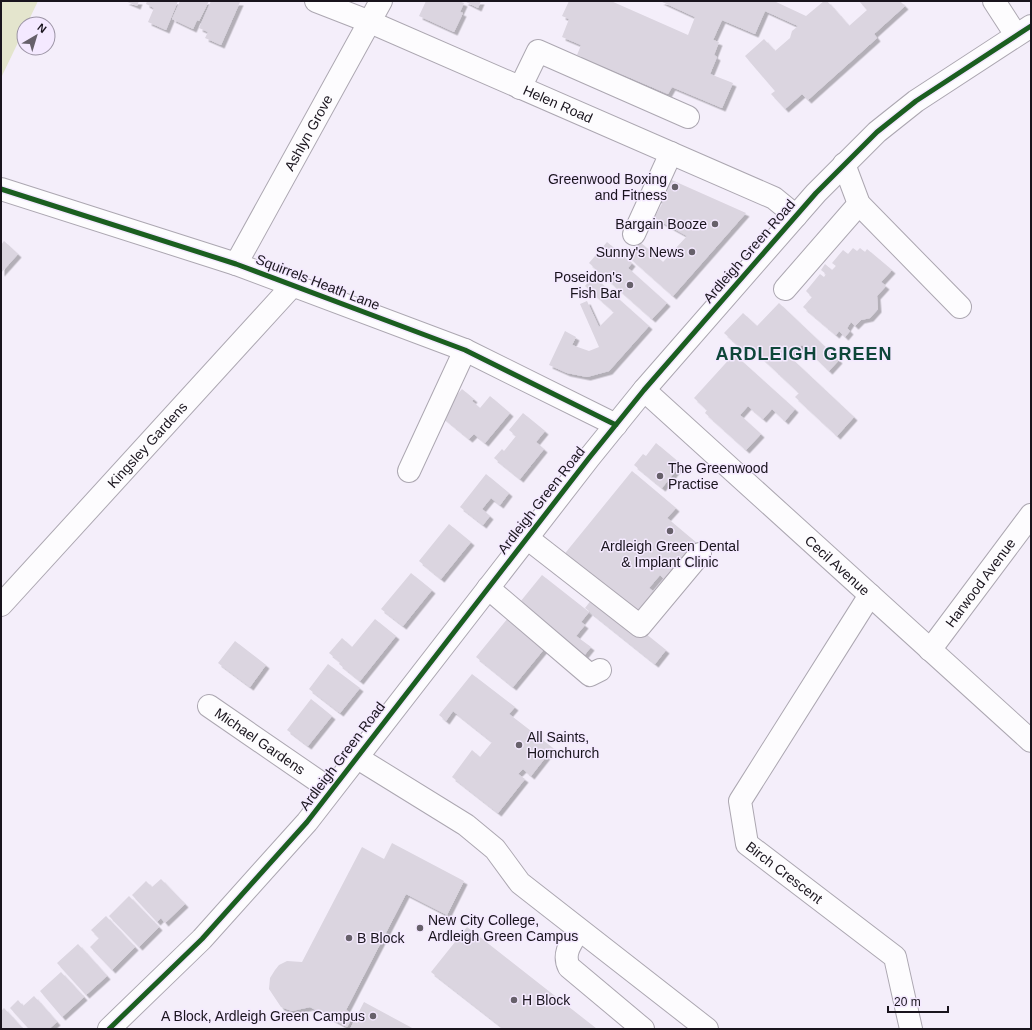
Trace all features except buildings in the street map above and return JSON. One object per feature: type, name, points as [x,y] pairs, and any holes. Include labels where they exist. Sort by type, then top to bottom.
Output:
[{"type":"street","name":"Helen Road","points":[[316,1],[370,22],[774,198],[796,216]]},
{"type":"street","name":"Ashlyn Grove","points":[[236,264],[381,1]]},
{"type":"street","points":[[994,1],[1023,31]]},
{"type":"street","name":"Ardleigh Green Road","points":[[109,1029],[202,939],[307,822],[356,757],[644,390],[796,216],[844,164],[877,132],[916,101],[1023,31]]},
{"type":"street","points":[[520,88],[538,51],[688,117]]},
{"type":"street","points":[[634,234],[671,153]]},
{"type":"street","points":[[844,164],[859,204],[960,307]]},
{"type":"street","name":"Squirrels Heath Lane","points":[[1,189],[236,264],[465,350],[616,426]]},
{"type":"street","points":[[785,289],[859,204]]},
{"type":"street","name":"Kingsley Gardens","points":[[1,605],[294,285]]},
{"type":"street","points":[[409,471],[465,350]]},
{"type":"street","name":"Cecil Avenue","points":[[644,390],[1031,741]]},
{"type":"street","name":"Harwood Avenue","points":[[930,650],[1031,516]]},
{"type":"street","points":[[528,538],[640,626],[700,554]]},
{"type":"street","points":[[488,588],[590,675],[600,670]]},
{"type":"street","name":"Birch Crescent","points":[[870,595],[740,802],[747,844],[895,957],[911,1029]]},
{"type":"street","name":"Michael Gardens","points":[[209,706],[331,790]]},
{"type":"street","points":[[356,757],[466,825],[496,849],[520,883],[707,1029]]},
{"type":"street","points":[[579,930],[566,953],[566,960],[569,968],[643,1029]]},
{"type":"green space","points":[[1,1],[38,1],[31,16],[16,16],[16,47],[1,78]]},
{"type":"cycle path","points":[[109,1029],[202,939],[307,822],[589,458],[644,390],[816,193],[877,132],[916,101],[1031,26]]},
{"type":"cycle path","points":[[1,189],[236,264],[465,350],[616,425]]},
{"type":"place","name":"Greenwood Boxing and Fitness","points":[[675,187]]},
{"type":"place","name":"Bargain Booze","points":[[715,224]]},
{"type":"place","name":"Sunny's News","points":[[692,252]]},
{"type":"place","name":"Poseidon's Fish Bar","points":[[630,285]]},
{"type":"place","name":"The Greenwood Practise","points":[[660,476]]},
{"type":"place","name":"Ardleigh Green Dental & Implant Clinic","points":[[670,531]]},
{"type":"place","name":"All Saints, Hornchurch","points":[[519,745]]},
{"type":"place","name":"New City College, Ardleigh Green Campus","points":[[420,928]]},
{"type":"place","name":"B Block","points":[[349,938]]},
{"type":"place","name":"H Block","points":[[514,1000]]},
{"type":"place","name":"A Block, Ardleigh Green Campus","points":[[373,1016]]},
{"type":"district","name":"ARDLEIGH GREEN","points":[[804,354]]}]
